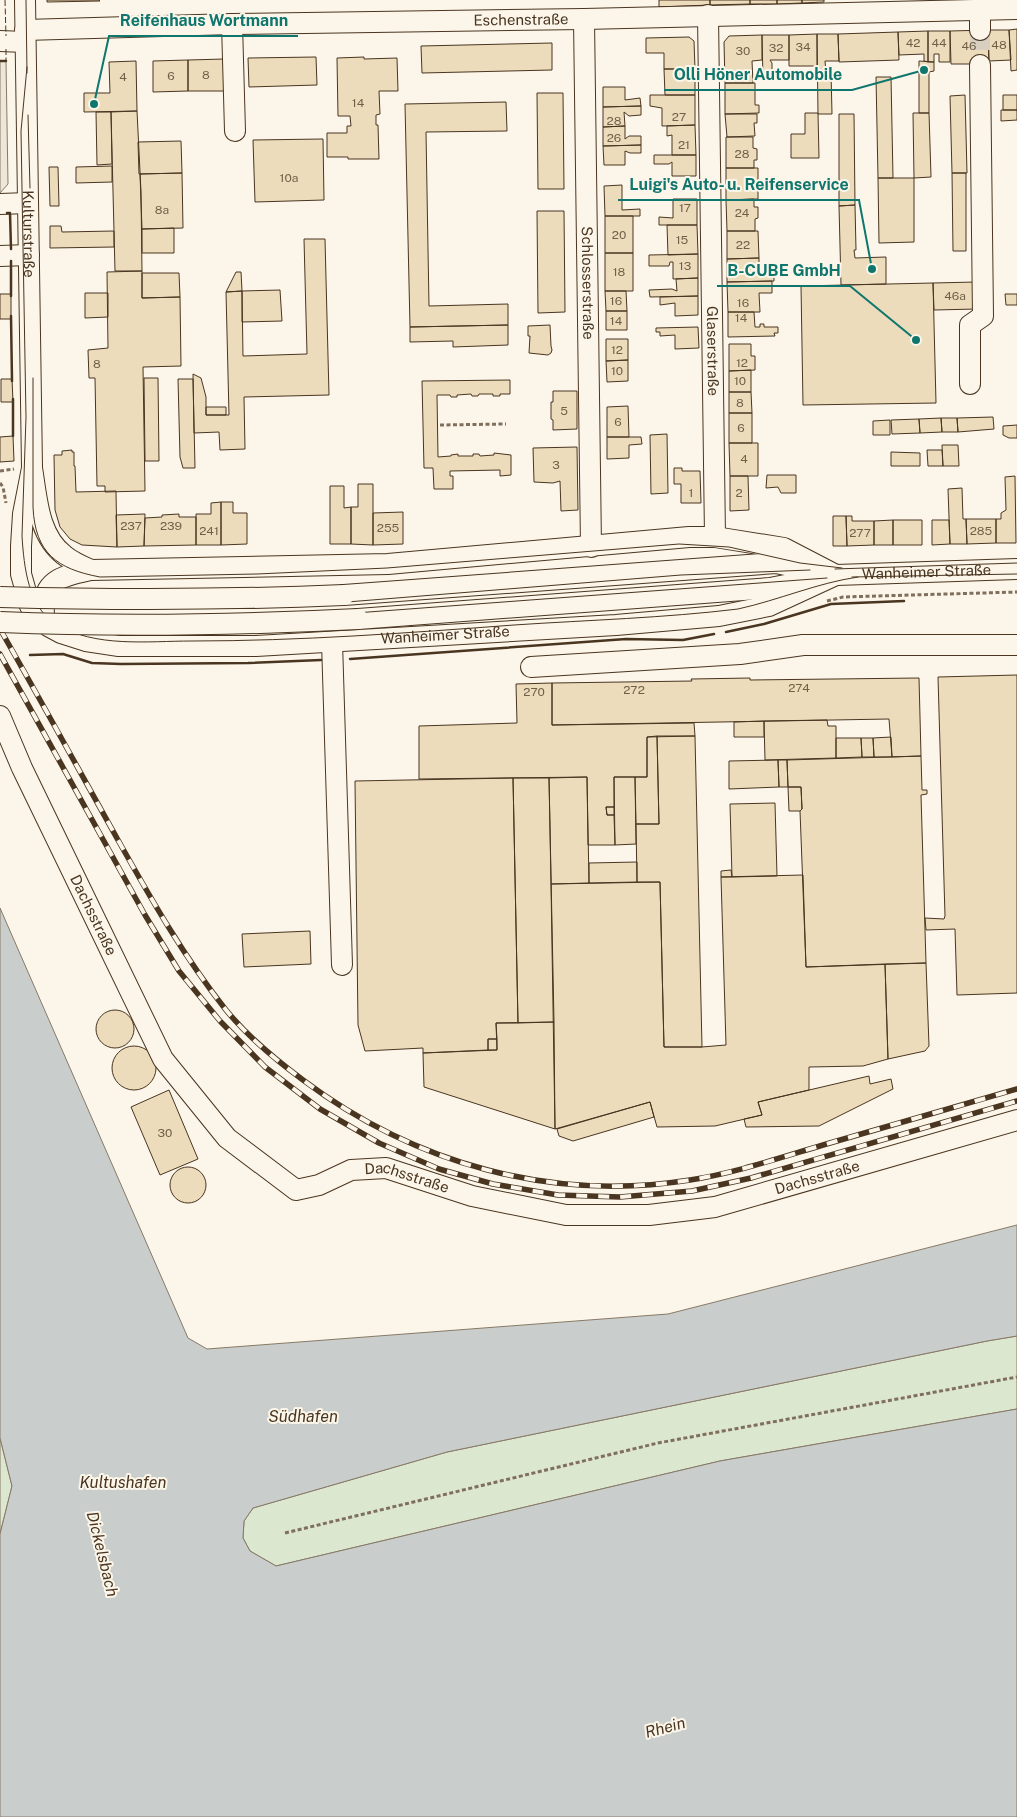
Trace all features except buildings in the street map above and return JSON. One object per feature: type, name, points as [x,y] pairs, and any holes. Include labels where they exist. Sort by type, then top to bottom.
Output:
[{"type":"street","name":"Kulturstraße","points":[[25,0],[32,468]]},
{"type":"street","name":"Eschenstraße","points":[[0,41],[25,36],[232,24],[584,19],[636,9],[708,15],[898,6],[980,9],[1017,8]]},
{"type":"street","points":[[980,9],[980,30]]},
{"type":"street","name":"Glaserstraße","points":[[708,15],[715,537]]},
{"type":"street","name":"Schlosserstraße","points":[[584,19],[591,547]]},
{"type":"street","points":[[232,24],[235,131]]},
{"type":"street","points":[[970,384],[970,325],[983,316],[980,65]]},
{"type":"street","points":[[0,204],[28,203]]},
{"type":"street","points":[[0,256],[29,255]]},
{"type":"street","name":"Wanheimer Straße","points":[[32,468],[23,514],[21,574],[30,606],[48,626],[86,641],[119,646],[256,646],[616,625],[719,616],[768,606],[836,574]]},
{"type":"street","name":"Wanheimer Straße","points":[[32,468],[38,511],[48,538],[63,555],[91,570]]},
{"type":"street","name":"Wanheimer Straße","points":[[48,626],[44,613],[44,603],[50,586],[62,576],[91,570],[388,564],[591,547],[679,537],[715,537],[784,548],[836,574]]},
{"type":"street","name":"Wanheimer Straße","points":[[0,597],[89,600],[282,598],[776,563],[836,574]]},
{"type":"street","name":"Wanheimer Straße","points":[[0,622],[89,626],[284,623],[770,588],[836,574],[1017,569]]},
{"type":"street","points":[[332,642],[342,966]]},
{"type":"street","points":[[532,667],[740,654],[803,645],[1017,645]]},
{"type":"street","name":"Dachsstraße","points":[[0,716],[22,768],[163,1059],[227,1138],[296,1190],[319,1186],[351,1170],[386,1168],[472,1196],[566,1215],[649,1215],[715,1207],[1017,1120]]},
{"type":"street","points":[[0,754],[22,768]]},
{"type":"path","points":[[440,425],[506,424]]},
{"type":"path","points":[[824,602],[843,597],[1017,592]]},
{"type":"path","points":[[285,1533],[658,1443],[1017,1377]]},
{"type":"green space","points":[[1017,1336],[1017,1409],[720,1461],[276,1566],[250,1551],[243,1538],[244,1521],[253,1508],[447,1452]]},
{"type":"green space","points":[[0,1438],[12,1486],[0,1534]]},
{"type":"shaded area","points":[[0,61],[6,61],[8,184],[0,193]]},
{"type":"water","points":[[0,908],[188,1338],[207,1349],[668,1314],[1017,1225],[1017,1336],[447,1452],[253,1508],[244,1521],[243,1538],[250,1551],[276,1566],[720,1461],[1017,1409],[1017,1817],[0,1817],[0,1534],[12,1486],[0,1438]]},
{"type":"tunnel","points":[[980,30],[980,65]]},
{"type":"tram line","points":[[26,0],[27,73]]},
{"type":"tram line","points":[[27,67],[21,131],[26,417],[22,536],[26,573],[33,597],[47,617],[56,624],[71,632],[88,637],[140,642],[272,640],[353,636],[654,617],[738,609],[828,583],[858,577]]},
{"type":"tram line","points":[[28,115],[30,188]]},
{"type":"tram line","points":[[33,378],[33,507],[38,536],[51,556],[60,563],[85,574],[100,577],[257,574],[387,568],[679,544],[729,547],[800,563],[842,568]]},
{"type":"tram line","points":[[835,569],[1017,563]]},
{"type":"tram line","points":[[0,604],[89,607],[347,602],[681,575],[810,570]]},
{"type":"tram line","points":[[852,577],[1017,574]]},
{"type":"tram line","points":[[0,615],[177,617],[355,613],[827,578]]},
{"type":"railway","points":[[0,629],[156,906],[196,969],[226,1010],[263,1048],[303,1080],[346,1109],[391,1134],[438,1154],[487,1170],[536,1180],[587,1185],[638,1185],[690,1180],[740,1169],[1017,1089]]},
{"type":"railway","points":[[0,654],[145,915],[179,971],[220,1021],[265,1067],[320,1109],[379,1143],[439,1169],[493,1184],[558,1195],[620,1197],[692,1191],[751,1178],[1017,1101]]},
{"type":"fence","points":[[5,0],[6,36]]},
{"type":"fence","points":[[6,49],[6,61]]},
{"type":"wall","points":[[0,61],[6,61]]},
{"type":"wall","points":[[7,213],[10,213],[11,249]]},
{"type":"wall","points":[[11,261],[11,296]]},
{"type":"wall","points":[[11,316],[12,381]]},
{"type":"wall","points":[[13,399],[13,436]]},
{"type":"wall","points":[[726,632],[764,624],[831,604],[904,601]]},
{"type":"wall","points":[[350,659],[626,639],[683,640],[714,634]]},
{"type":"wall","points":[[30,655],[63,654],[92,663],[121,664],[248,663],[321,660]]},
{"type":"place","name":"Olli Höner Automobile","points":[[924,70]]},
{"type":"place","name":"Reifenhaus Wortmann","points":[[94,104]]},
{"type":"place","name":"Luigi's Auto- u. Reifenservice","points":[[872,269]]},
{"type":"place","name":"B-CUBE GmbH","points":[[916,340]]},
{"type":"water label","name":"Südhafen","points":[[303,1416]]},
{"type":"water label","name":"Kultushafen","points":[[123,1482]]},
{"type":"water label","name":"Dickelsbach","points":[[103,1554]]},
{"type":"water label","name":"Rhein","points":[[665,1727]]}]
